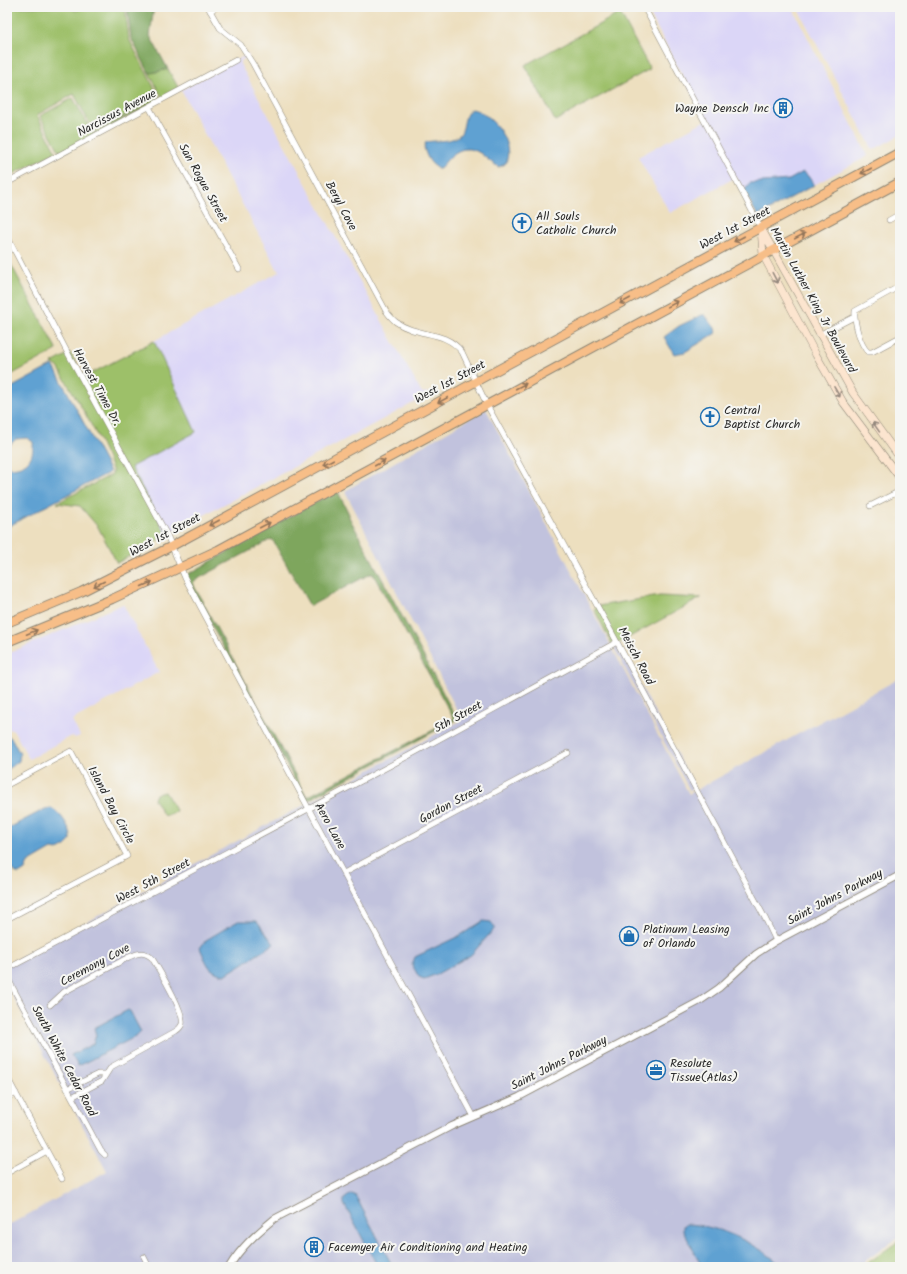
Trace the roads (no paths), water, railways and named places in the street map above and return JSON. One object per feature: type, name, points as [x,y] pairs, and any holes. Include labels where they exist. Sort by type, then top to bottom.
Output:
[{"type":"main road","name":"West 1st Street","points":[[7,623],[92,587],[172,546],[900,152]]},
{"type":"main road","points":[[7,642],[112,599],[181,568],[242,537],[900,182]]},
{"type":"main road","name":"Martin Luther King Jr Boulevard","points":[[761,228],[819,335],[853,393],[900,458]]},
{"type":"main road","name":"Martin Luther King Jr Boulevard","points":[[761,228],[763,255],[843,402],[900,478]]},
{"type":"street","points":[[209,9],[217,7]]},
{"type":"street","points":[[644,7],[761,228]]},
{"type":"street","name":"Beryl Cove","points":[[209,9],[220,28],[241,45],[253,64],[386,311],[396,322],[408,328],[446,338],[457,346],[477,382]]},
{"type":"street","name":"Narcissus Avenue","points":[[7,183],[236,60]]},
{"type":"street","name":"San Rogue Street","points":[[149,107],[239,269]]},
{"type":"street","points":[[889,220],[899,216]]},
{"type":"street","name":"Harvest Time Dr.","points":[[7,236],[65,348],[172,546]]},
{"type":"street","points":[[900,286],[855,311],[854,317],[858,335],[864,349],[868,352],[872,352],[900,337]]},
{"type":"street","points":[[819,335],[847,319],[854,317]]},
{"type":"street","name":"Meisch Road","points":[[477,382],[487,404],[617,642],[776,941]]},
{"type":"street","points":[[870,506],[900,491]]},
{"type":"street","name":"Aero Lane","points":[[172,546],[181,568],[473,1116]]},
{"type":"street","name":"5th Street","points":[[309,808],[617,642]]},
{"type":"street","name":"Island Bay Circle","points":[[7,785],[71,751],[127,856],[7,919]]},
{"type":"street","name":"Gordon Street","points":[[344,873],[568,753]]},
{"type":"street","name":"West 5th Street","points":[[7,969],[309,808]]},
{"type":"street","name":"Saint Johns Parkway","points":[[229,1267],[240,1250],[252,1236],[274,1219],[473,1116],[519,1097],[700,1001],[719,988],[756,954],[776,941],[900,875]]},
{"type":"street","name":"Ceremony Cove","points":[[50,1005],[64,992],[140,952],[146,953],[152,958],[178,1005],[182,1025],[176,1031],[111,1067],[105,1074],[102,1081],[72,1097]]},
{"type":"street","name":"South White Cedar Road","points":[[7,977],[101,1151],[105,1155]]},
{"type":"street","name":"Ceremony Cove","points":[[67,1089],[98,1074],[105,1074]]},
{"type":"street","points":[[7,1077],[62,1179]]},
{"type":"street","points":[[88,1078],[93,1086]]},
{"type":"street","points":[[7,1098],[16,1093]]},
{"type":"street","points":[[7,1173],[47,1151]]},
{"type":"street","points":[[144,1257],[149,1267]]},
{"type":"water","points":[[472,109],[480,112],[494,123],[505,139],[508,156],[505,164],[499,167],[480,153],[468,149],[452,155],[440,169],[429,160],[424,147],[426,142],[448,140],[459,136],[463,128],[466,115]]},
{"type":"water","points":[[803,172],[808,176],[814,185],[758,216],[744,191],[750,183],[789,180]]},
{"type":"water","points":[[705,315],[715,328],[716,333],[685,352],[674,354],[664,337],[679,326]]},
{"type":"water","points":[[53,365],[110,472],[7,527],[7,465],[10,468],[25,464],[31,457],[33,442],[27,438],[16,439],[7,448],[7,390]]},
{"type":"water","points":[[7,735],[12,739],[20,754],[19,761],[7,770]]},
{"type":"water","points":[[51,808],[55,810],[68,826],[71,840],[63,848],[58,850],[52,849],[28,863],[25,870],[19,874],[10,867],[8,861],[6,848],[7,829],[45,809]]},
{"type":"water","points":[[238,921],[257,921],[274,944],[225,975],[219,974],[211,969],[200,948],[206,940]]},
{"type":"water","points":[[483,921],[491,922],[495,928],[471,955],[437,974],[424,979],[419,977],[412,965],[415,957],[461,935]]},
{"type":"water","points":[[128,1010],[130,1011],[141,1032],[137,1036],[78,1066],[71,1055],[93,1044],[96,1035],[94,1028]]},
{"type":"water","points":[[351,1194],[355,1195],[393,1267],[378,1267],[344,1204],[344,1199]]},
{"type":"water","points":[[687,1224],[700,1225],[726,1232],[751,1244],[783,1267],[702,1267],[683,1230],[683,1226]]},
{"type":"place","name":"Wayne Densch Inc","points":[[783,108]]},
{"type":"place","name":"All Souls Catholic Church","points":[[522,223]]},
{"type":"place","name":"Central Baptist Church","points":[[710,417]]},
{"type":"place","name":"Platinum Leasing of Orlando","points":[[629,936]]},
{"type":"place","name":"Resolute Tissue(Atlas)","points":[[656,1070]]},
{"type":"place","name":"Facemyer Air Conditioning and Heating","points":[[314,1247]]}]
